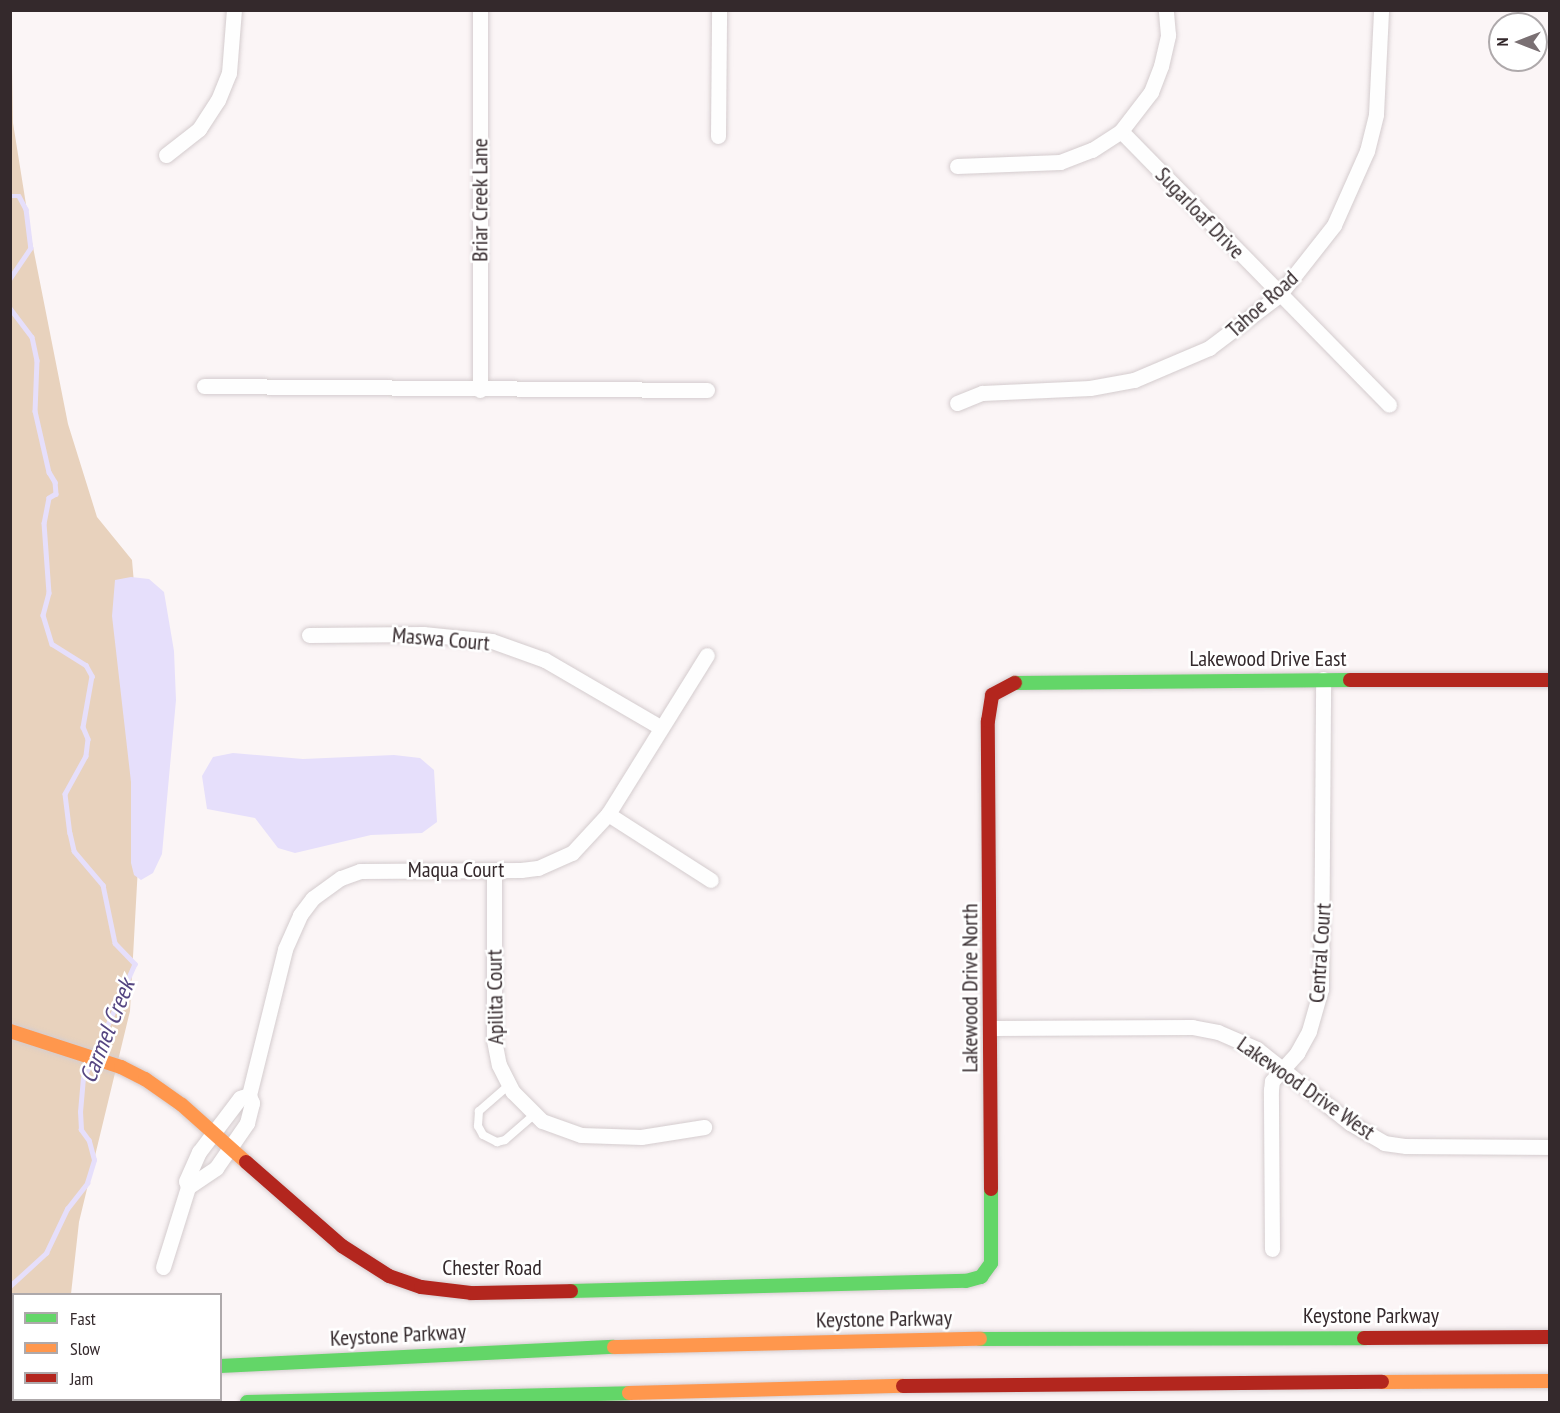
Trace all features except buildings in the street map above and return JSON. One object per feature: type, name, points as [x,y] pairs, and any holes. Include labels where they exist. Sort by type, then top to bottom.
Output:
[{"type":"main road","name":"Lakewood Drive East","points":[[992,695],[1012,683],[1041,681],[1550,680]]},
{"type":"main road","name":"Lakewood Drive North","points":[[981,1277],[991,1263],[992,1028],[988,721],[992,695]]},
{"type":"main road","name":"Chester Road","points":[[10,1031],[114,1065],[145,1079],[231,1148],[364,1262],[389,1276],[450,1292],[966,1281],[981,1277]]},
{"type":"main road","name":"Keystone Parkway","points":[[222,1366],[490,1352],[900,1339],[1550,1335]]},
{"type":"main road","points":[[1415,1382],[1550,1395]]},
{"type":"main road","points":[[247,1402],[916,1386],[1550,1382]]},
{"type":"main road","points":[[870,1402],[916,1386]]},
{"type":"main road","points":[[767,1389],[817,1402]]},
{"type":"street","points":[[166,155],[199,129],[218,100],[229,73],[234,10]]},
{"type":"street","name":"Briar Creek Lane","points":[[480,10],[480,390]]},
{"type":"street","points":[[718,136],[719,10]]},
{"type":"street","points":[[957,166],[1060,162],[1092,150],[1121,131],[1151,92],[1161,66],[1168,35],[1166,10]]},
{"type":"street","name":"Tahoe Road","points":[[957,404],[982,393],[1090,388],[1134,380],[1209,348],[1279,295],[1334,225],[1367,151],[1376,114],[1381,10]]},
{"type":"street","name":"Sugarloaf Drive","points":[[1121,131],[1389,405]]},
{"type":"street","points":[[204,386],[480,390],[707,390]]},
{"type":"street","name":"Maswa Court","points":[[309,635],[443,635],[520,649],[585,681],[660,727]]},
{"type":"street","name":"Maqua Court","points":[[188,1187],[216,1168],[248,1123],[252,1103],[249,1095],[285,949],[300,915],[313,898],[341,878],[360,871],[494,871],[538,868],[555,862],[588,839],[608,814],[660,727],[707,655]]},
{"type":"street","name":"Central Court","points":[[1272,1249],[1270,1090],[1308,1031],[1321,989],[1323,679]]},
{"type":"street","points":[[608,814],[711,880]]},
{"type":"street","name":"Apilita Court","points":[[494,871],[494,1040],[499,1065],[509,1085],[535,1114],[560,1129],[581,1135],[641,1137],[704,1127]]},
{"type":"street","name":"Lakewood Drive West","points":[[992,1028],[1192,1027],[1238,1038],[1283,1068],[1350,1123],[1384,1143],[1406,1146],[1550,1147]]},
{"type":"street","points":[[163,1267],[188,1187],[186,1181],[199,1152],[240,1098],[249,1095]]},
{"type":"lane","points":[[509,1085],[479,1111],[478,1126],[483,1135],[497,1142],[505,1140],[535,1114]]},
{"type":"shaded area","points":[[11,10],[13,123],[32,242],[68,424],[97,517],[132,560],[146,722],[130,1011],[79,1222],[71,1293],[12,1293],[11,1341]]},
{"type":"shaded area","points":[[131,577],[149,579],[164,592],[174,651],[176,700],[162,854],[153,873],[141,880],[134,875],[131,863],[131,782],[112,616],[115,580]]},
{"type":"shaded area","points":[[233,753],[303,759],[394,755],[420,758],[434,770],[437,822],[422,833],[371,835],[295,853],[278,848],[255,818],[207,809],[202,776],[213,757]]},
{"type":"waterway","name":"Carmel Creek","points":[[10,196],[19,196],[26,209],[31,248],[10,279]]},
{"type":"waterway","name":"Carmel Creek","points":[[10,308],[32,337],[37,360],[35,411],[49,472],[55,482],[56,494],[49,498],[44,523],[49,593],[43,615],[52,644],[86,665],[92,676],[83,727],[88,739],[86,756],[65,794],[70,833],[74,851],[103,885],[115,943],[135,964],[96,1052]]},
{"type":"waterway","name":"Carmel Creek","points":[[10,1286],[46,1253],[67,1209],[87,1183],[94,1160],[89,1141],[81,1130],[80,1112],[83,1078],[90,1065]]},
{"type":"traffic: fast","points":[[1015,683],[1350,680]]},
{"type":"traffic: fast","points":[[571,1291],[966,1281],[981,1277],[991,1263],[991,1189]]},
{"type":"traffic: fast","points":[[980,1339],[1364,1338]]},
{"type":"traffic: fast","points":[[222,1366],[614,1347]]},
{"type":"traffic: fast","points":[[247,1402],[629,1393]]},
{"type":"traffic: slow","points":[[10,1031],[121,1067],[145,1079],[182,1105],[246,1162]]},
{"type":"traffic: slow","points":[[614,1347],[980,1339]]},
{"type":"traffic: slow","points":[[1382,1382],[1550,1381]]},
{"type":"traffic: slow","points":[[629,1393],[903,1386]]},
{"type":"traffic: jam","points":[[1350,680],[1550,680]]},
{"type":"traffic: jam","points":[[991,1189],[988,721],[992,695],[1015,683]]},
{"type":"traffic: jam","points":[[246,1162],[342,1246],[389,1276],[421,1287],[471,1293],[571,1291]]},
{"type":"traffic: jam","points":[[1364,1338],[1550,1337]]},
{"type":"traffic: jam","points":[[903,1386],[1382,1382]]}]
